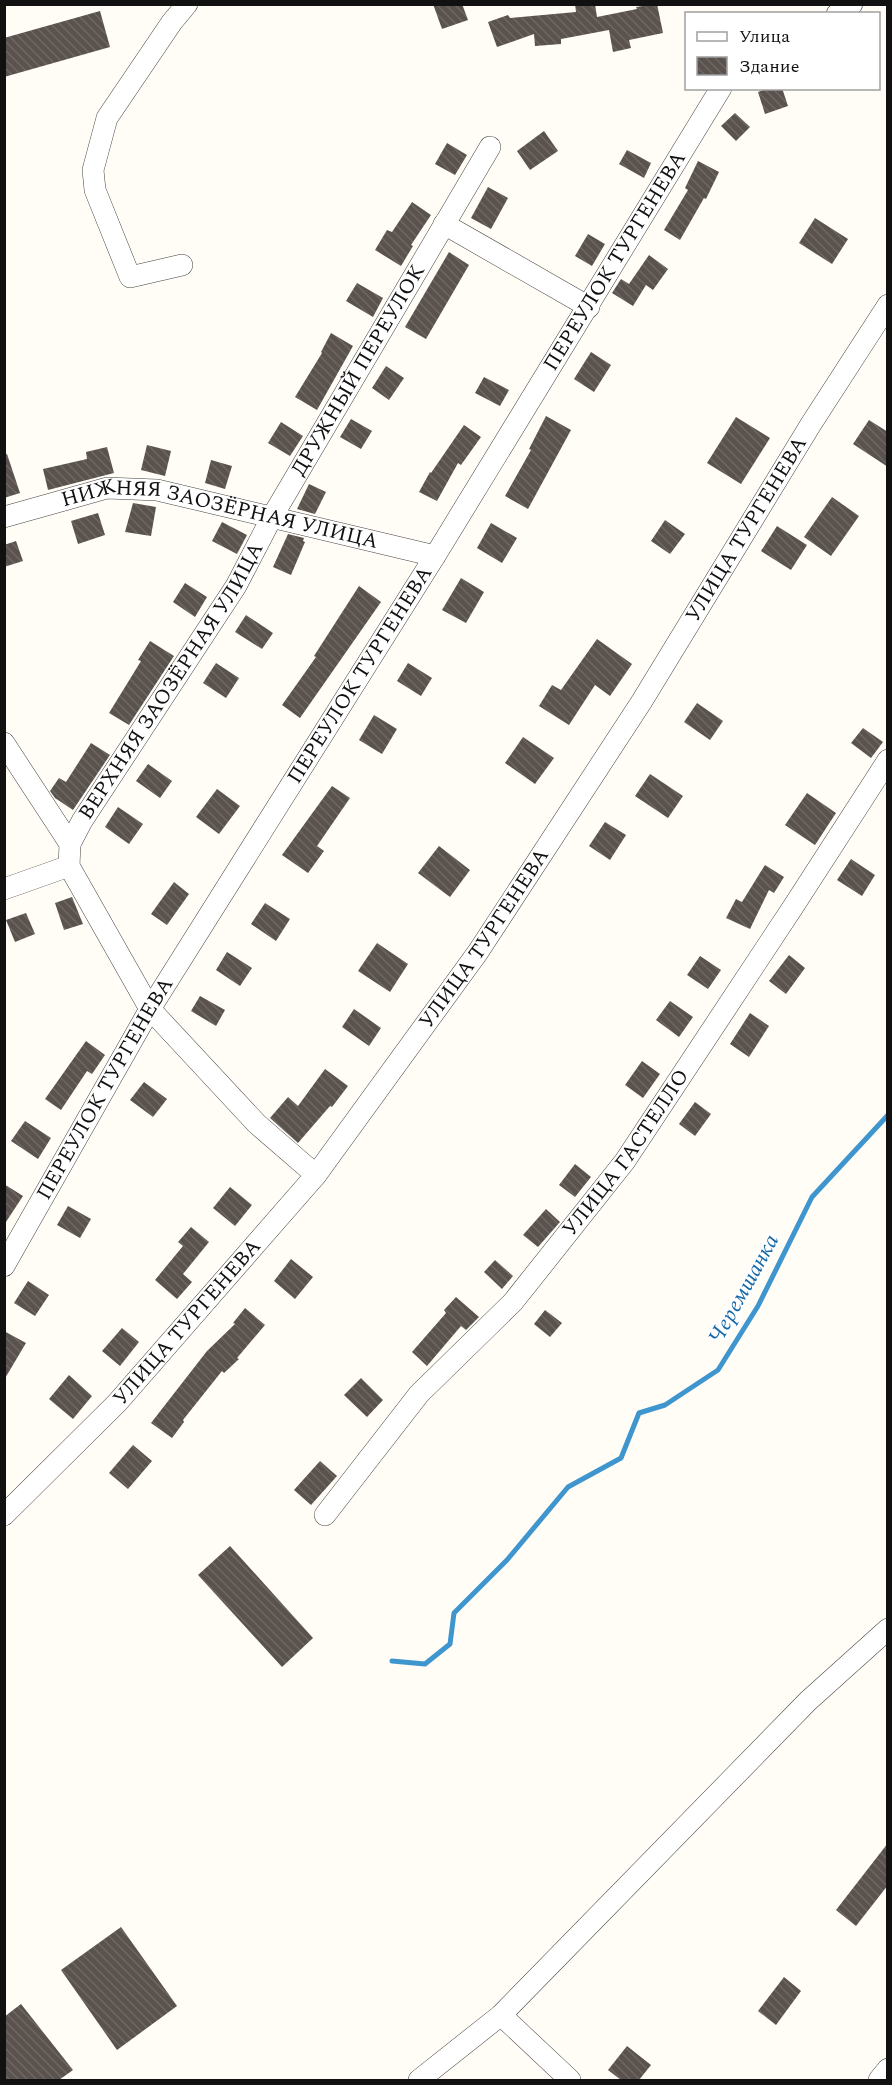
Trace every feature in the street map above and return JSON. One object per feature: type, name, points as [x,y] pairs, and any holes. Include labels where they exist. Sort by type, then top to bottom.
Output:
[{"type":"street","points":[[182,265],[130,277],[95,190],[93,171],[107,118],[172,22],[187,4]]},
{"type":"street","name":"ПЕРЕУЛОК ТУРГЕНЕВА","points":[[4,1266],[150,1009],[435,556],[720,90]]},
{"type":"street","name":"ДРУЖНЫЙ ПЕРЕУЛОК","points":[[272,517],[490,147]]},
{"type":"street","points":[[444,224],[589,307]]},
{"type":"street","name":"УЛИЦА ТУРГЕНЕВА","points":[[4,1515],[117,1403],[316,1175],[478,952],[642,701],[805,434],[888,305]]},
{"type":"street","name":"НИЖНЯЯ ЗАОЗЁРНАЯ УЛИЦА","points":[[4,517],[107,488],[157,490],[435,556]]},
{"type":"street","name":"ВЕРХНЯЯ ЗАОЗЁРНАЯ УЛИЦА","points":[[70,844],[88,812],[236,586],[272,517]]},
{"type":"street","points":[[4,742],[70,844],[69,866],[150,1009],[257,1124],[316,1175]]},
{"type":"street","name":"УЛИЦА ГАСТЕЛЛО","points":[[325,1515],[419,1394],[513,1302],[625,1161],[888,759]]},
{"type":"street","points":[[4,889],[69,866]]},
{"type":"street","points":[[419,2080],[501,2014],[807,1701],[888,1629]]},
{"type":"street","points":[[501,2014],[570,2080]]},
{"type":"street","points":[[879,2080],[888,2069]]},
{"type":"building","points":[[433,4],[462,4],[468,20],[442,29]]},
{"type":"building","points":[[575,4],[595,4],[597,17],[657,4],[663,33],[629,40],[631,48],[613,52],[609,30],[561,39],[561,44],[535,46],[534,34],[497,47],[488,22],[508,15],[510,18],[576,12]]},
{"type":"building","points":[[100,11],[110,47],[4,77],[4,38]]},
{"type":"building","points":[[783,90],[788,106],[765,114],[758,92]]},
{"type":"building","points":[[735,113],[750,127],[736,141],[721,126]]},
{"type":"building","points":[[544,131],[558,151],[530,170],[517,151]]},
{"type":"building","points":[[447,143],[467,155],[455,175],[435,164]]},
{"type":"building","points":[[627,150],[651,163],[644,178],[619,164]]},
{"type":"building","points":[[698,161],[719,172],[706,199],[704,198],[680,240],[664,230],[688,190],[685,188]]},
{"type":"building","points":[[488,187],[508,198],[491,229],[471,218]]},
{"type":"building","points":[[412,202],[431,215],[411,245],[413,246],[401,266],[375,250],[387,230],[392,232]]},
{"type":"building","points":[[815,218],[848,239],[832,264],[799,243]]},
{"type":"building","points":[[588,234],[605,244],[592,266],[575,256]]},
{"type":"building","points":[[449,252],[469,265],[426,339],[405,327]]},
{"type":"building","points":[[649,255],[668,269],[653,290],[646,285],[633,306],[612,293],[621,279],[629,284]]},
{"type":"building","points":[[357,283],[383,298],[373,317],[346,301]]},
{"type":"building","points":[[331,333],[353,346],[317,410],[295,397],[322,353]]},
{"type":"building","points":[[591,352],[611,365],[594,392],[574,379]]},
{"type":"building","points":[[386,366],[404,378],[389,400],[372,388]]},
{"type":"building","points":[[484,377],[509,390],[500,406],[475,393]]},
{"type":"building","points":[[546,416],[571,430],[528,509],[505,496],[531,450],[529,449]]},
{"type":"building","points":[[736,417],[770,438],[741,484],[707,463]]},
{"type":"building","points":[[351,419],[372,431],[361,449],[340,437]]},
{"type":"building","points":[[869,420],[888,432],[888,467],[853,444]]},
{"type":"building","points":[[281,422],[303,436],[290,456],[268,443]]},
{"type":"building","points":[[464,425],[481,437],[461,465],[458,463],[437,501],[419,492],[430,472]]},
{"type":"building","points":[[147,445],[171,451],[165,476],[141,470]]},
{"type":"building","points":[[107,447],[114,473],[48,490],[43,469],[87,459],[86,452]]},
{"type":"building","points":[[7,454],[20,493],[4,498],[4,455]]},
{"type":"building","points":[[211,460],[232,466],[225,489],[205,483]]},
{"type":"building","points":[[309,484],[326,492],[315,514],[297,509]]},
{"type":"building","points":[[832,497],[859,516],[831,556],[804,537]]},
{"type":"building","points":[[133,503],[156,507],[151,536],[125,532]]},
{"type":"building","points":[[98,513],[105,535],[78,544],[71,521]]},
{"type":"building","points":[[665,520],[685,534],[670,554],[651,541]]},
{"type":"building","points":[[222,522],[247,535],[237,554],[212,541]]},
{"type":"building","points":[[491,523],[517,538],[502,563],[477,548]]},
{"type":"building","points":[[777,526],[807,545],[791,570],[761,551]]},
{"type":"building","points":[[288,534],[304,538],[305,542],[291,575],[273,567]]},
{"type":"building","points":[[16,541],[23,561],[4,567],[4,545]]},
{"type":"building","points":[[461,578],[484,592],[466,623],[442,610]]},
{"type":"building","points":[[185,583],[207,597],[195,617],[173,602]]},
{"type":"building","points":[[359,586],[381,602],[300,718],[282,705],[316,657],[314,656]]},
{"type":"building","points":[[246,615],[273,633],[262,649],[235,632]]},
{"type":"building","points":[[597,639],[632,664],[610,696],[595,685],[569,725],[539,706],[552,685],[561,690]]},
{"type":"building","points":[[150,641],[174,656],[129,725],[109,713],[141,661],[138,660]]},
{"type":"building","points":[[216,663],[239,678],[226,698],[203,683]]},
{"type":"building","points":[[408,663],[432,678],[421,696],[397,681]]},
{"type":"building","points":[[697,703],[723,721],[710,740],[684,722]]},
{"type":"building","points":[[374,715],[397,729],[382,754],[359,740]]},
{"type":"building","points":[[863,728],[883,742],[871,758],[851,743]]},
{"type":"building","points":[[523,737],[554,758],[535,784],[505,763]]},
{"type":"building","points":[[91,743],[110,755],[73,810],[55,798],[50,791],[59,778],[66,782]]},
{"type":"building","points":[[148,764],[172,781],[160,798],[136,781]]},
{"type":"building","points":[[650,774],[683,796],[668,818],[635,796]]},
{"type":"building","points":[[332,786],[350,798],[317,846],[324,851],[308,873],[282,855]]},
{"type":"building","points":[[217,789],[240,806],[219,834],[196,817]]},
{"type":"building","points":[[807,793],[836,813],[815,845],[785,825]]},
{"type":"building","points":[[118,807],[143,824],[129,844],[105,827]]},
{"type":"building","points":[[605,822],[626,835],[610,860],[589,846]]},
{"type":"building","points":[[439,846],[470,870],[450,897],[418,873]]},
{"type":"building","points":[[851,859],[875,875],[862,896],[837,880]]},
{"type":"building","points":[[765,865],[784,877],[774,893],[769,890],[750,929],[726,918],[736,899],[742,902]]},
{"type":"building","points":[[174,882],[189,894],[167,925],[151,914]]},
{"type":"building","points":[[72,897],[83,924],[64,930],[55,903]]},
{"type":"building","points":[[265,903],[290,919],[276,941],[251,924]]},
{"type":"building","points":[[26,913],[35,934],[15,942],[6,920]]},
{"type":"building","points":[[377,943],[408,964],[390,992],[358,971]]},
{"type":"building","points":[[227,952],[252,968],[240,986],[216,970]]},
{"type":"building","points":[[789,955],[805,968],[786,994],[769,981]]},
{"type":"building","points":[[700,956],[721,970],[708,989],[687,975]]},
{"type":"building","points":[[200,996],[225,1010],[216,1026],[191,1011]]},
{"type":"building","points":[[670,1001],[693,1017],[679,1037],[656,1020]]},
{"type":"building","points":[[354,1009],[381,1028],[369,1046],[342,1027]]},
{"type":"building","points":[[750,1013],[769,1026],[749,1057],[730,1044]]},
{"type":"building","points":[[86,1041],[105,1055],[92,1074],[87,1071],[61,1110],[45,1099]]},
{"type":"building","points":[[642,1061],[660,1074],[643,1098],[625,1085]]},
{"type":"building","points":[[325,1069],[348,1086],[332,1107],[330,1106],[298,1143],[270,1118],[288,1097],[298,1106]]},
{"type":"building","points":[[144,1082],[167,1099],[153,1117],[130,1100]]},
{"type":"building","points":[[695,1102],[711,1114],[695,1136],[679,1124]]},
{"type":"building","points":[[25,1121],[51,1138],[38,1159],[11,1141]]},
{"type":"building","points":[[575,1164],[591,1177],[575,1197],[559,1185]]},
{"type":"building","points":[[4,1184],[23,1196],[4,1225]]},
{"type":"building","points":[[230,1187],[252,1205],[235,1226],[213,1208]]},
{"type":"building","points":[[68,1206],[91,1219],[80,1238],[57,1225]]},
{"type":"building","points":[[546,1209],[560,1222],[538,1247],[523,1235]]},
{"type":"building","points":[[191,1227],[209,1242],[183,1274],[192,1282],[177,1299],[155,1280],[183,1246],[178,1242]]},
{"type":"building","points":[[291,1259],[313,1277],[295,1299],[274,1281]]},
{"type":"building","points":[[495,1260],[513,1276],[502,1289],[484,1272]]},
{"type":"building","points":[[28,1281],[49,1295],[35,1316],[14,1303]]},
{"type":"building","points":[[456,1297],[479,1317],[466,1330],[461,1326],[427,1366],[412,1352],[446,1313],[444,1310]]},
{"type":"building","points":[[245,1308],[265,1325],[237,1358],[239,1359],[224,1373],[222,1371],[183,1420],[184,1422],[172,1438],[151,1423],[207,1351],[235,1324],[233,1323]]},
{"type":"building","points":[[545,1310],[562,1323],[550,1337],[534,1324]]},
{"type":"building","points":[[122,1328],[139,1342],[120,1366],[102,1351]]},
{"type":"building","points":[[4,1331],[26,1343],[4,1380]]},
{"type":"building","points":[[69,1375],[92,1396],[73,1419],[49,1399]]},
{"type":"building","points":[[361,1378],[383,1400],[367,1417],[344,1395]]},
{"type":"building","points":[[133,1445],[152,1461],[128,1489],[109,1473]]},
{"type":"building","points":[[320,1461],[337,1476],[311,1505],[294,1490]]},
{"type":"building","points":[[230,1546],[313,1638],[282,1667],[198,1575]]},
{"type":"building","points":[[888,1843],[888,1885],[856,1926],[836,1910]]},
{"type":"building","points":[[121,1927],[177,2006],[117,2050],[61,1970]]},
{"type":"building","points":[[784,1977],[801,1991],[776,2025],[758,2011]]},
{"type":"building","points":[[21,2004],[73,2070],[59,2080],[4,2080],[4,2017]]},
{"type":"building","points":[[627,2046],[651,2065],[639,2080],[621,2080],[608,2070]]},
{"type":"waterway","name":"Черемшанка","points":[[392,1661],[425,1664],[450,1644],[454,1613],[507,1560],[568,1487],[621,1458],[639,1413],[665,1405],[718,1370],[758,1306],[812,1197],[888,1115]]}]
